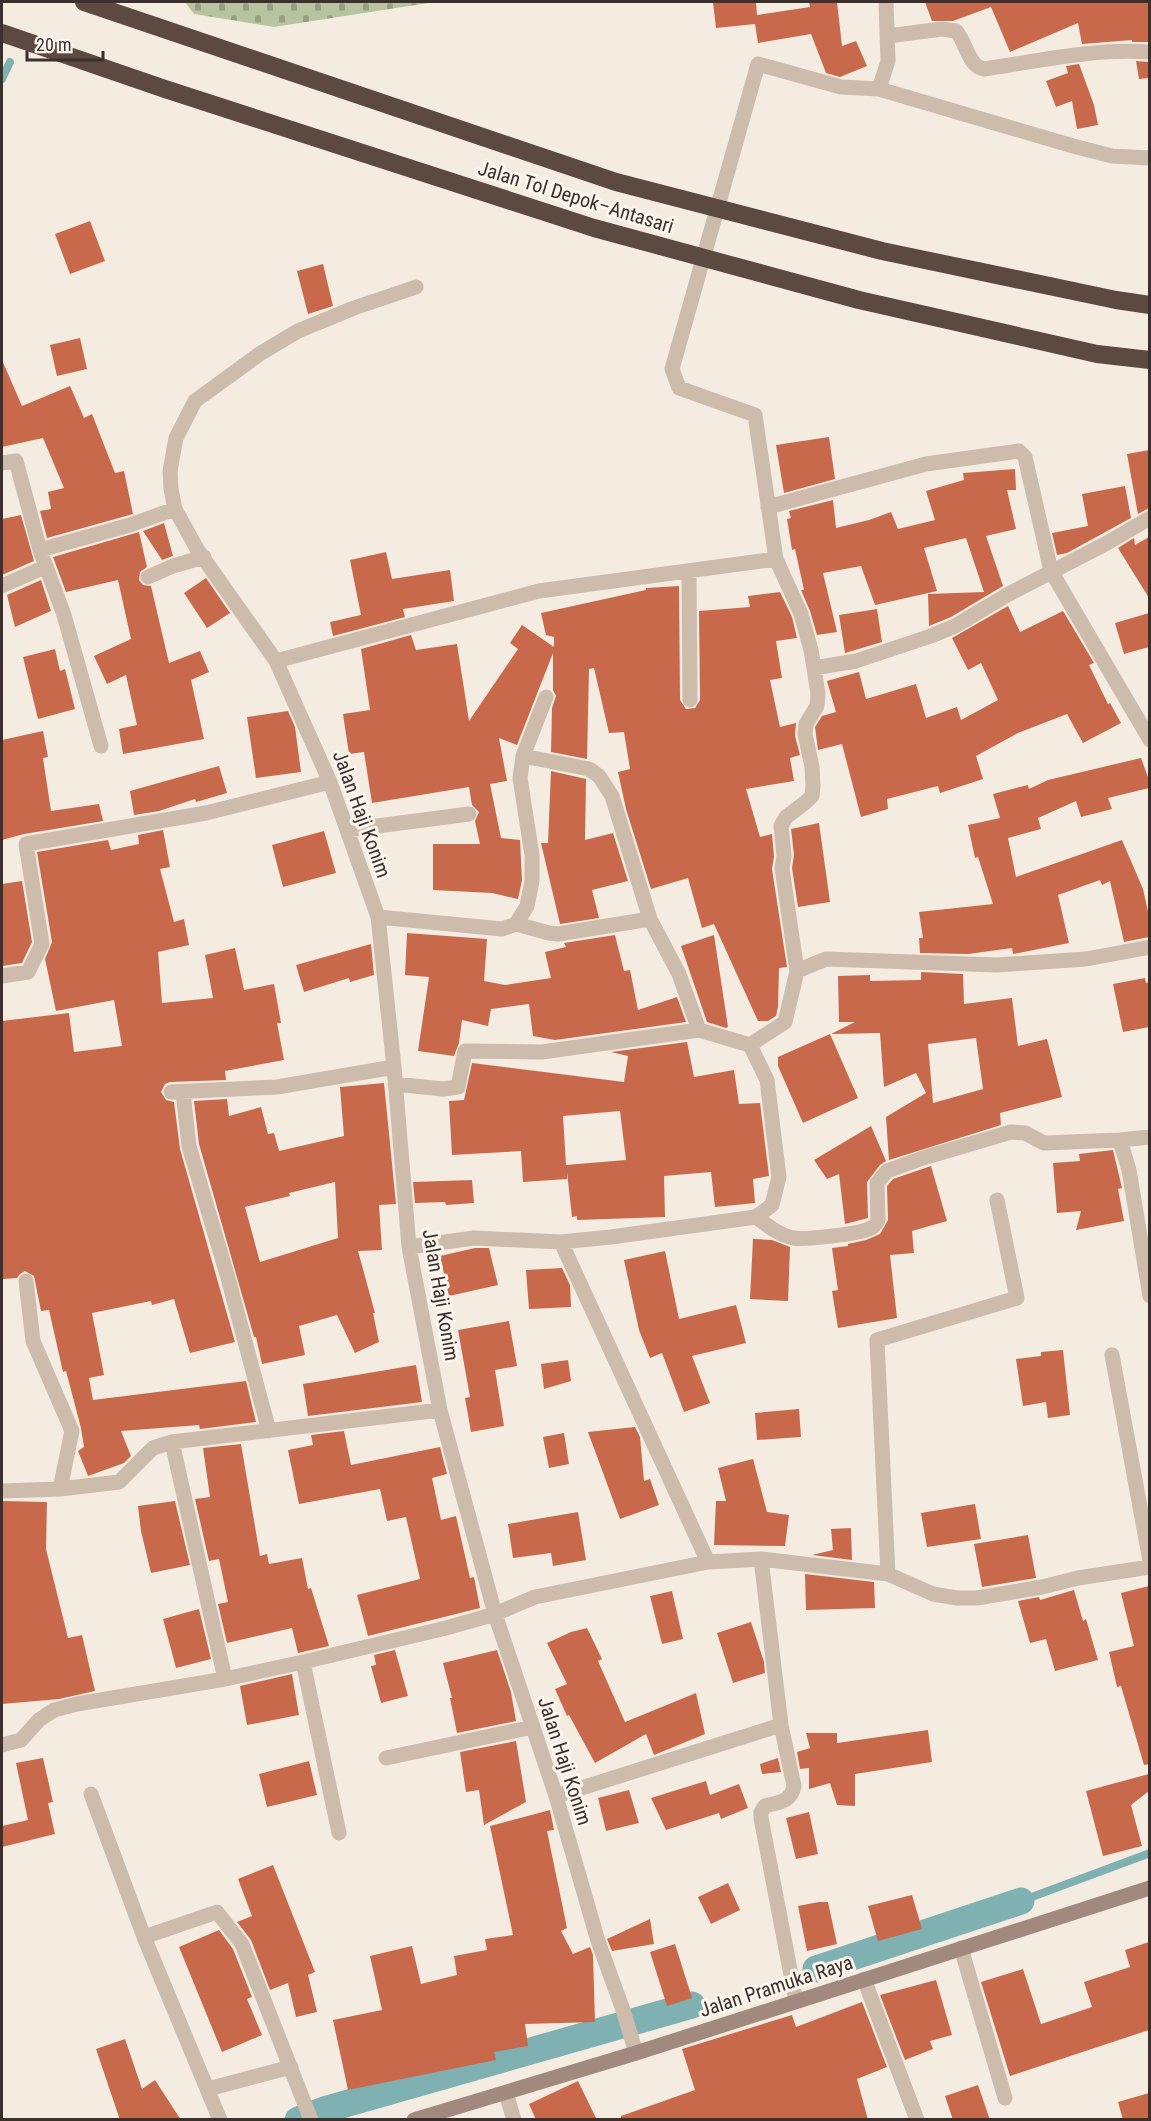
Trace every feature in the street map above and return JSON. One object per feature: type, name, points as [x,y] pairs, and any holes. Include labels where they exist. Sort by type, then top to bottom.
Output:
[{"type":"highway","name":"Jalan Tol Depok–Antasari","points":[[84,2],[616,182],[882,251],[1149,305]]},
{"type":"highway","name":"Jalan Tol Depok–Antasari","points":[[2,33],[176,93],[594,228],[859,300],[1097,354],[1149,360]]},
{"type":"street","points":[[879,89],[888,60],[886,2]]},
{"type":"street","points":[[888,36],[950,29],[956,31],[963,40],[972,61],[984,69],[1060,56],[1122,50],[1149,52]]},
{"type":"street","points":[[750,1045],[785,1022],[798,970],[782,868],[784,856],[781,826],[786,817],[812,796],[812,767],[805,734],[806,724],[817,706],[818,694],[812,650],[801,614],[776,559],[754,415],[679,388],[672,369],[758,64],[841,87],[879,89],[1112,156],[1149,158]]},
{"type":"street","name":"Jalan Haji Konim","points":[[416,287],[354,308],[298,331],[251,360],[195,401],[176,438],[170,471],[171,489],[175,509],[188,534],[276,661],[330,782],[378,917],[394,1067],[409,1247],[440,1410],[495,1614],[556,1796],[598,1941],[635,2048]]},
{"type":"street","points":[[768,507],[926,464],[1019,450],[1025,457],[1051,571],[1149,740]]},
{"type":"street","points":[[2,463],[16,461],[45,567],[64,615],[101,746]]},
{"type":"street","points":[[40,550],[130,525],[175,509]]},
{"type":"street","points":[[814,668],[856,661],[956,626],[1149,518]]},
{"type":"street","points":[[148,577],[173,566],[204,557]]},
{"type":"street","points":[[276,661],[539,591],[776,559]]},
{"type":"street","points":[[2,586],[45,567]]},
{"type":"street","points":[[689,571],[690,700]]},
{"type":"street","points":[[516,924],[527,906],[532,881],[532,855],[520,778],[523,756],[546,696]]},
{"type":"street","points":[[523,756],[590,769],[599,776],[612,796],[650,919],[679,974],[699,1030]]},
{"type":"street","points":[[2,976],[28,972],[42,944],[26,844],[206,813],[330,782]]},
{"type":"street","points":[[347,830],[469,814]]},
{"type":"street","points":[[378,917],[502,928],[516,924],[558,934],[650,919]]},
{"type":"street","points":[[798,970],[826,959],[997,965],[1086,959],[1149,947]]},
{"type":"street","points":[[395,1084],[443,1089],[458,1087],[465,1051],[542,1052],[699,1030],[750,1045],[766,1080],[778,1177],[772,1205],[756,1217],[561,1242],[474,1238],[409,1247]]},
{"type":"street","points":[[269,1431],[228,1278],[189,1146],[177,1092],[277,1087],[394,1067]]},
{"type":"street","points":[[756,1217],[779,1233],[792,1238],[804,1239],[867,1230],[876,1225],[878,1220],[878,1183],[887,1171],[923,1158],[1011,1132],[1025,1133],[1044,1143],[1149,1137]]},
{"type":"street","points":[[1120,1140],[1128,1170],[1149,1296]]},
{"type":"street","points":[[888,1574],[877,1340],[1017,1298],[998,1200]]},
{"type":"street","points":[[561,1242],[708,1562]]},
{"type":"street","points":[[26,1281],[33,1341],[72,1431],[60,1490]]},
{"type":"street","points":[[1112,1355],[1149,1561]]},
{"type":"street","points":[[2,1491],[60,1490],[119,1482],[153,1448],[172,1442],[440,1410]]},
{"type":"street","points":[[172,1442],[225,1679]]},
{"type":"street","points":[[761,1559],[781,1725],[794,1786],[788,1800],[765,1806],[761,1812],[761,1818],[796,2001]]},
{"type":"street","points":[[2,1745],[21,1740],[39,1720],[54,1710],[225,1679],[303,1662],[495,1614],[535,1597],[708,1562],[761,1559],[888,1574],[933,1594],[957,1598],[977,1598],[1149,1567]]},
{"type":"street","points":[[303,1662],[339,1833]]},
{"type":"street","points":[[556,1796],[781,1725]]},
{"type":"street","points":[[386,1758],[533,1727]]},
{"type":"street","points":[[91,1794],[144,1937],[220,2120]]},
{"type":"street","name":"Jalan Pramuka Raya","points":[[414,2120],[506,2092],[635,2048],[796,2001],[1149,1888]]},
{"type":"street","points":[[144,1937],[217,1912],[242,1944],[310,2120]]},
{"type":"street","points":[[961,1948],[1005,2098]]},
{"type":"street","points":[[864,1979],[917,2120]]},
{"type":"street","points":[[208,2089],[291,2067]]},
{"type":"street","points":[[506,2092],[514,2120]]},
{"type":"green space","points":[[185,2],[435,2],[274,27],[194,14]]},
{"type":"building","points":[[713,2],[756,2],[757,15],[810,7],[809,2],[837,2],[842,46],[856,41],[867,66],[840,77],[826,73],[811,34],[758,43],[755,24],[716,28]]},
{"type":"building","points":[[925,2],[1149,2],[1149,42],[1132,42],[1132,40],[1082,44],[1078,23],[1010,52],[991,7],[953,21],[932,21]]},
{"type":"building","points":[[1136,61],[1149,62],[1149,78],[1139,79]]},
{"type":"building","points":[[1079,64],[1094,105],[1098,125],[1077,129],[1072,101],[1056,107],[1046,81],[1068,73],[1066,66]]},
{"type":"building","points":[[90,221],[105,261],[70,274],[55,234]]},
{"type":"building","points":[[323,264],[333,306],[308,314],[297,271]]},
{"type":"building","points":[[80,338],[87,369],[57,376],[50,345]]},
{"type":"building","points":[[2,360],[22,406],[70,386],[84,418],[92,414],[115,473],[124,471],[133,514],[47,538],[40,511],[51,509],[48,492],[64,488],[43,438],[2,447]]},
{"type":"building","points":[[829,437],[835,479],[784,493],[776,445]]},
{"type":"building","points":[[1149,450],[1149,508],[1138,514],[1127,454]]},
{"type":"building","points":[[1015,469],[1016,490],[1007,490],[1016,529],[986,536],[1003,586],[951,617],[929,626],[928,594],[984,592],[966,538],[924,548],[937,591],[875,605],[861,566],[823,573],[837,632],[817,635],[801,590],[804,590],[795,549],[792,550],[787,519],[791,518],[789,511],[833,500],[836,528],[891,512],[898,529],[935,520],[926,491],[964,480],[963,473]]},
{"type":"building","points":[[1125,486],[1131,518],[1067,553],[1057,555],[1052,533],[1088,526],[1082,494]]},
{"type":"building","points":[[21,515],[34,561],[2,575],[2,519]]},
{"type":"building","points":[[164,523],[173,556],[162,560],[143,531]]},
{"type":"building","points":[[139,532],[147,567],[140,572],[139,580],[143,585],[151,586],[169,663],[200,651],[209,672],[191,680],[204,739],[123,754],[119,729],[137,725],[126,675],[107,684],[94,656],[131,639],[118,580],[66,592],[53,557]]},
{"type":"building","points":[[1149,537],[1149,598],[1118,548],[1134,538],[1135,545]]},
{"type":"building","points":[[386,552],[392,579],[450,570],[454,601],[403,609],[405,617],[333,636],[330,622],[361,615],[350,560]]},
{"type":"building","points":[[206,578],[230,613],[207,628],[184,593]]},
{"type":"building","points":[[41,580],[51,611],[15,627],[7,595]]},
{"type":"building","points":[[679,586],[680,700],[686,709],[695,708],[700,700],[699,611],[750,607],[748,596],[780,592],[792,617],[797,638],[776,641],[782,678],[770,680],[780,727],[796,723],[795,736],[800,755],[790,758],[794,781],[746,789],[760,837],[772,834],[774,856],[772,869],[787,967],[779,968],[778,1007],[776,1016],[768,1021],[758,1021],[714,924],[702,928],[688,878],[651,889],[626,809],[618,772],[630,769],[624,732],[609,733],[594,668],[589,669],[587,759],[551,752],[552,708],[556,696],[553,690],[553,653],[517,745],[499,738],[507,781],[490,784],[501,838],[520,840],[522,880],[518,899],[492,893],[433,890],[433,844],[480,844],[475,821],[479,812],[472,805],[469,787],[372,803],[364,752],[349,754],[343,714],[370,710],[361,649],[411,635],[416,650],[457,644],[469,721],[518,649],[510,643],[522,625],[554,647],[554,637],[546,635],[541,613],[646,590],[646,588]]},
{"type":"building","points":[[1008,606],[1020,632],[1063,611],[1094,663],[1089,665],[1108,704],[1110,703],[1121,723],[1083,743],[1067,714],[1018,733],[976,756],[983,779],[940,793],[938,786],[887,799],[888,809],[861,817],[842,744],[818,750],[815,727],[822,716],[836,712],[827,681],[859,672],[866,699],[916,684],[926,718],[957,707],[961,720],[998,700],[981,663],[968,670],[952,638]]},
{"type":"building","points":[[877,609],[882,642],[845,653],[839,615]]},
{"type":"building","points":[[1149,613],[1149,647],[1124,654],[1115,623]]},
{"type":"building","points":[[55,649],[60,671],[65,669],[75,709],[38,719],[23,657]]},
{"type":"building","points":[[288,711],[295,727],[301,772],[256,778],[247,717]]},
{"type":"building","points":[[43,731],[48,757],[43,758],[51,811],[99,804],[103,821],[24,834],[2,840],[2,740]]},
{"type":"building","points":[[1141,758],[1149,780],[1149,788],[1108,798],[1112,809],[1081,817],[1076,801],[1038,818],[1041,829],[1008,838],[1016,877],[1122,840],[1143,889],[1149,916],[1149,937],[1124,942],[1110,881],[1102,885],[1100,880],[1058,895],[1069,943],[1013,954],[1012,948],[968,954],[920,953],[919,938],[923,938],[919,912],[993,904],[978,857],[975,858],[968,825],[1000,818],[993,794],[1028,785],[1029,789],[1048,780]]},
{"type":"building","points":[[219,766],[227,793],[196,802],[195,799],[159,811],[134,815],[130,791]]},
{"type":"building","points":[[551,771],[586,779],[585,840],[613,833],[628,881],[592,890],[599,918],[560,924],[541,843],[548,843]]},
{"type":"building","points":[[819,823],[830,902],[798,907],[792,868],[794,855],[791,829]]},
{"type":"building","points":[[163,830],[170,867],[160,869],[174,922],[184,919],[189,945],[158,952],[162,1003],[213,998],[205,955],[235,948],[244,990],[274,984],[281,1023],[277,1023],[284,1060],[225,1071],[226,1080],[170,1082],[165,1084],[161,1092],[166,1100],[174,1102],[180,1149],[235,1342],[190,1353],[174,1299],[152,1305],[151,1301],[92,1313],[104,1375],[89,1378],[93,1400],[246,1381],[256,1422],[200,1429],[199,1425],[121,1431],[131,1456],[124,1463],[88,1476],[78,1451],[84,1447],[81,1428],[66,1371],[63,1372],[49,1310],[41,1311],[34,1276],[25,1271],[17,1278],[3,1279],[2,1021],[69,1013],[74,1052],[122,1046],[114,1000],[56,1011],[45,959],[52,942],[37,852],[108,840],[111,850],[139,844],[138,835]]},
{"type":"building","points":[[324,831],[336,873],[283,887],[272,845]]},
{"type":"building","points":[[22,881],[32,942],[22,963],[2,966],[2,884]]},
{"type":"building","points":[[407,933],[487,939],[484,981],[505,985],[551,978],[545,952],[566,947],[564,943],[615,935],[624,971],[630,970],[638,1010],[677,997],[686,1022],[555,1040],[533,1036],[529,1004],[491,1009],[488,1026],[462,1020],[459,1043],[454,1056],[418,1051],[429,977],[405,975]]},
{"type":"building","points":[[714,935],[728,1027],[726,1028],[707,1022],[681,946]]},
{"type":"building","points":[[371,944],[374,975],[350,982],[349,978],[304,992],[296,965]]},
{"type":"building","points":[[921,972],[963,974],[964,1004],[1012,998],[1018,1046],[1047,1039],[1062,1097],[1000,1113],[1001,1125],[889,1160],[886,1117],[926,1093],[916,1073],[884,1087],[880,1033],[831,1034],[855,1022],[839,1022],[838,976],[870,975],[870,981],[921,980]],"holes":[[[976,1038],[983,1089],[933,1103],[928,1044]]]},
{"type":"building","points":[[1145,978],[1146,983],[1149,982],[1149,1027],[1123,1032],[1113,984]]},
{"type":"building","points":[[830,1034],[858,1098],[803,1123],[778,1066],[778,1057]]},
{"type":"building","points":[[687,1042],[694,1077],[734,1070],[739,1104],[760,1103],[769,1176],[753,1179],[755,1203],[715,1207],[711,1172],[664,1176],[665,1217],[577,1220],[577,1216],[572,1217],[567,1172],[567,1179],[523,1182],[521,1151],[452,1155],[449,1101],[464,1100],[472,1063],[624,1082],[628,1056],[611,1052]],"holes":[[[620,1111],[626,1160],[566,1165],[563,1116]]]},
{"type":"building","points":[[384,1083],[396,1204],[379,1205],[382,1250],[358,1251],[375,1313],[373,1313],[379,1342],[355,1353],[337,1315],[299,1326],[305,1355],[262,1364],[199,1144],[194,1101],[227,1099],[229,1116],[261,1107],[268,1134],[274,1133],[279,1151],[344,1136],[340,1087]],"holes":[[[335,1182],[338,1238],[260,1262],[245,1207]]]},
{"type":"building","points":[[871,1126],[886,1161],[867,1182],[868,1218],[845,1224],[839,1174],[827,1179],[814,1160]]},
{"type":"building","points":[[1113,1150],[1122,1188],[1118,1189],[1124,1221],[1076,1230],[1081,1211],[1057,1213],[1053,1163],[1080,1161],[1079,1154]]},
{"type":"building","points":[[931,1166],[947,1221],[912,1231],[914,1253],[890,1255],[897,1318],[838,1328],[832,1291],[838,1290],[832,1248],[848,1246],[848,1244],[880,1234],[888,1220],[887,1186],[893,1179]]},
{"type":"building","points":[[472,1180],[474,1203],[446,1205],[445,1202],[415,1203],[413,1182]]},
{"type":"building","points":[[753,1239],[772,1240],[790,1247],[788,1301],[750,1299]]},
{"type":"building","points":[[475,1248],[489,1248],[498,1285],[449,1296],[440,1256]]},
{"type":"building","points":[[665,1251],[679,1319],[736,1305],[746,1343],[692,1356],[710,1403],[684,1412],[662,1353],[650,1358],[639,1330],[624,1260]]},
{"type":"building","points":[[562,1268],[570,1285],[571,1307],[529,1309],[526,1270]]},
{"type":"building","points":[[509,1321],[517,1366],[495,1370],[504,1426],[471,1432],[465,1398],[470,1397],[458,1330]]},
{"type":"building","points":[[1063,1350],[1070,1415],[1048,1418],[1046,1402],[1023,1406],[1016,1359],[1041,1356],[1041,1352]]},
{"type":"building","points":[[568,1360],[571,1381],[544,1389],[541,1364]]},
{"type":"building","points":[[416,1365],[422,1402],[308,1416],[303,1384]]},
{"type":"building","points":[[799,1409],[801,1437],[757,1440],[755,1413]]},
{"type":"building","points":[[635,1427],[640,1437],[644,1481],[650,1479],[659,1505],[620,1519],[588,1432]]},
{"type":"building","points":[[344,1431],[351,1465],[440,1447],[447,1474],[432,1478],[441,1520],[456,1516],[470,1578],[474,1577],[480,1608],[368,1636],[357,1595],[420,1579],[406,1517],[387,1521],[380,1489],[299,1504],[288,1450],[313,1445],[311,1435]]},
{"type":"building","points":[[564,1433],[569,1464],[549,1468],[543,1437]]},
{"type":"building","points":[[241,1444],[260,1556],[267,1554],[269,1564],[302,1558],[308,1589],[311,1588],[329,1646],[298,1653],[292,1628],[227,1643],[218,1604],[228,1602],[219,1559],[209,1561],[195,1499],[210,1497],[203,1448]]},
{"type":"building","points":[[753,1459],[767,1512],[789,1515],[785,1546],[714,1545],[716,1501],[726,1501],[718,1468]]},
{"type":"building","points":[[2,1501],[47,1502],[46,1549],[68,1638],[82,1635],[95,1691],[59,1699],[2,1704]]},
{"type":"building","points":[[175,1501],[190,1565],[151,1573],[141,1531],[138,1506]]},
{"type":"building","points":[[975,1504],[981,1539],[927,1547],[921,1513]]},
{"type":"building","points":[[578,1512],[586,1560],[553,1566],[551,1553],[513,1558],[508,1524]]},
{"type":"building","points":[[851,1528],[852,1560],[812,1555],[833,1550],[831,1529]]},
{"type":"building","points":[[1028,1535],[1036,1578],[982,1587],[974,1544]]},
{"type":"building","points":[[805,1574],[874,1582],[875,1608],[806,1610]]},
{"type":"building","points":[[1149,1586],[1149,1764],[1144,1765],[1121,1686],[1117,1687],[1109,1652],[1134,1646],[1121,1593]]},
{"type":"building","points":[[1074,1590],[1083,1621],[1086,1619],[1098,1660],[1055,1671],[1046,1639],[1030,1643],[1018,1601],[1039,1597],[1040,1600]]},
{"type":"building","points":[[672,1591],[683,1639],[662,1644],[650,1596]]},
{"type":"building","points":[[199,1609],[211,1659],[176,1668],[163,1619]]},
{"type":"building","points":[[751,1622],[764,1662],[765,1673],[733,1683],[717,1633]]},
{"type":"building","points":[[587,1628],[602,1659],[598,1661],[625,1722],[696,1693],[705,1734],[654,1755],[646,1734],[595,1763],[569,1715],[567,1716],[555,1689],[567,1684],[547,1643],[571,1632]]},
{"type":"building","points":[[395,1650],[408,1696],[381,1703],[371,1666],[376,1665],[374,1655]]},
{"type":"building","points":[[497,1650],[511,1692],[516,1721],[457,1733],[450,1698],[452,1698],[443,1663]]},
{"type":"building","points":[[292,1674],[299,1715],[247,1725],[240,1686]]},
{"type":"building","points":[[928,1730],[932,1762],[855,1774],[855,1806],[837,1805],[830,1783],[809,1789],[809,1768],[800,1769],[797,1752],[810,1748],[806,1733],[837,1733],[837,1743]]},
{"type":"building","points":[[516,1741],[526,1802],[484,1825],[479,1790],[466,1792],[460,1752]]},
{"type":"building","points":[[43,1758],[53,1802],[48,1803],[55,1834],[2,1847],[2,1826],[28,1820],[16,1763]]},
{"type":"building","points":[[778,1758],[781,1772],[762,1774],[760,1764]]},
{"type":"building","points":[[309,1761],[317,1795],[267,1807],[259,1774]]},
{"type":"building","points":[[1149,1774],[1149,1791],[1131,1805],[1142,1846],[1103,1856],[1086,1791]]},
{"type":"building","points":[[706,1781],[710,1795],[739,1784],[748,1808],[721,1819],[719,1813],[666,1830],[651,1798]]},
{"type":"building","points":[[629,1790],[639,1823],[606,1831],[598,1798]]},
{"type":"building","points":[[550,1810],[554,1830],[547,1831],[567,1928],[561,1931],[573,1954],[590,1947],[593,1955],[595,2022],[525,2024],[528,2046],[494,2052],[496,2060],[348,2090],[333,2020],[382,2010],[370,1956],[412,1946],[421,1984],[457,1975],[454,1956],[487,1950],[485,1939],[513,1935],[490,1826]]},
{"type":"building","points":[[809,1812],[818,1854],[796,1859],[786,1818]]},
{"type":"building","points":[[273,1865],[315,1972],[308,1975],[317,2012],[296,2017],[288,1983],[270,1990],[251,1940],[237,1922],[252,1916],[238,1879]]},
{"type":"building","points":[[728,1883],[740,1910],[711,1924],[698,1897]]},
{"type":"building","points":[[912,1895],[922,1929],[878,1941],[868,1906]]},
{"type":"building","points":[[828,1902],[837,1944],[807,1951],[798,1906]]},
{"type":"building","points":[[650,1919],[654,1944],[612,1951],[607,1939]]},
{"type":"building","points":[[219,1930],[233,1949],[252,1997],[247,1999],[262,2035],[222,2052],[179,1947]]},
{"type":"building","points":[[1149,1942],[1149,2030],[1010,2076],[981,1982],[1023,1969],[1041,2024],[1092,2007],[1084,1982],[1130,1967],[1125,1950]]},
{"type":"building","points":[[675,1944],[692,1998],[667,2006],[650,1952]]},
{"type":"building","points":[[936,1980],[952,2035],[930,2041],[933,2049],[905,2060],[880,1995]]},
{"type":"building","points":[[862,2002],[887,2067],[857,2079],[868,2120],[621,2120],[621,2116],[695,2090],[682,2049],[792,2015],[796,2027]]},
{"type":"building","points":[[125,2039],[142,2089],[155,2080],[181,2120],[120,2120],[96,2049]]},
{"type":"building","points":[[578,2081],[597,2120],[536,2120],[529,2104]]},
{"type":"building","points":[[978,2085],[990,2120],[953,2120],[945,2096]]},
{"type":"building","points":[[1149,2093],[1149,2120],[1123,2120],[1118,2102]]},
{"type":"waterway","points":[[2,79],[10,62]]},
{"type":"waterway","points":[[1021,1901],[1150,1853]]},
{"type":"waterway","points":[[816,1969],[1021,1901]]},
{"type":"waterway","points":[[298,2120],[324,2110],[692,2005]]}]
